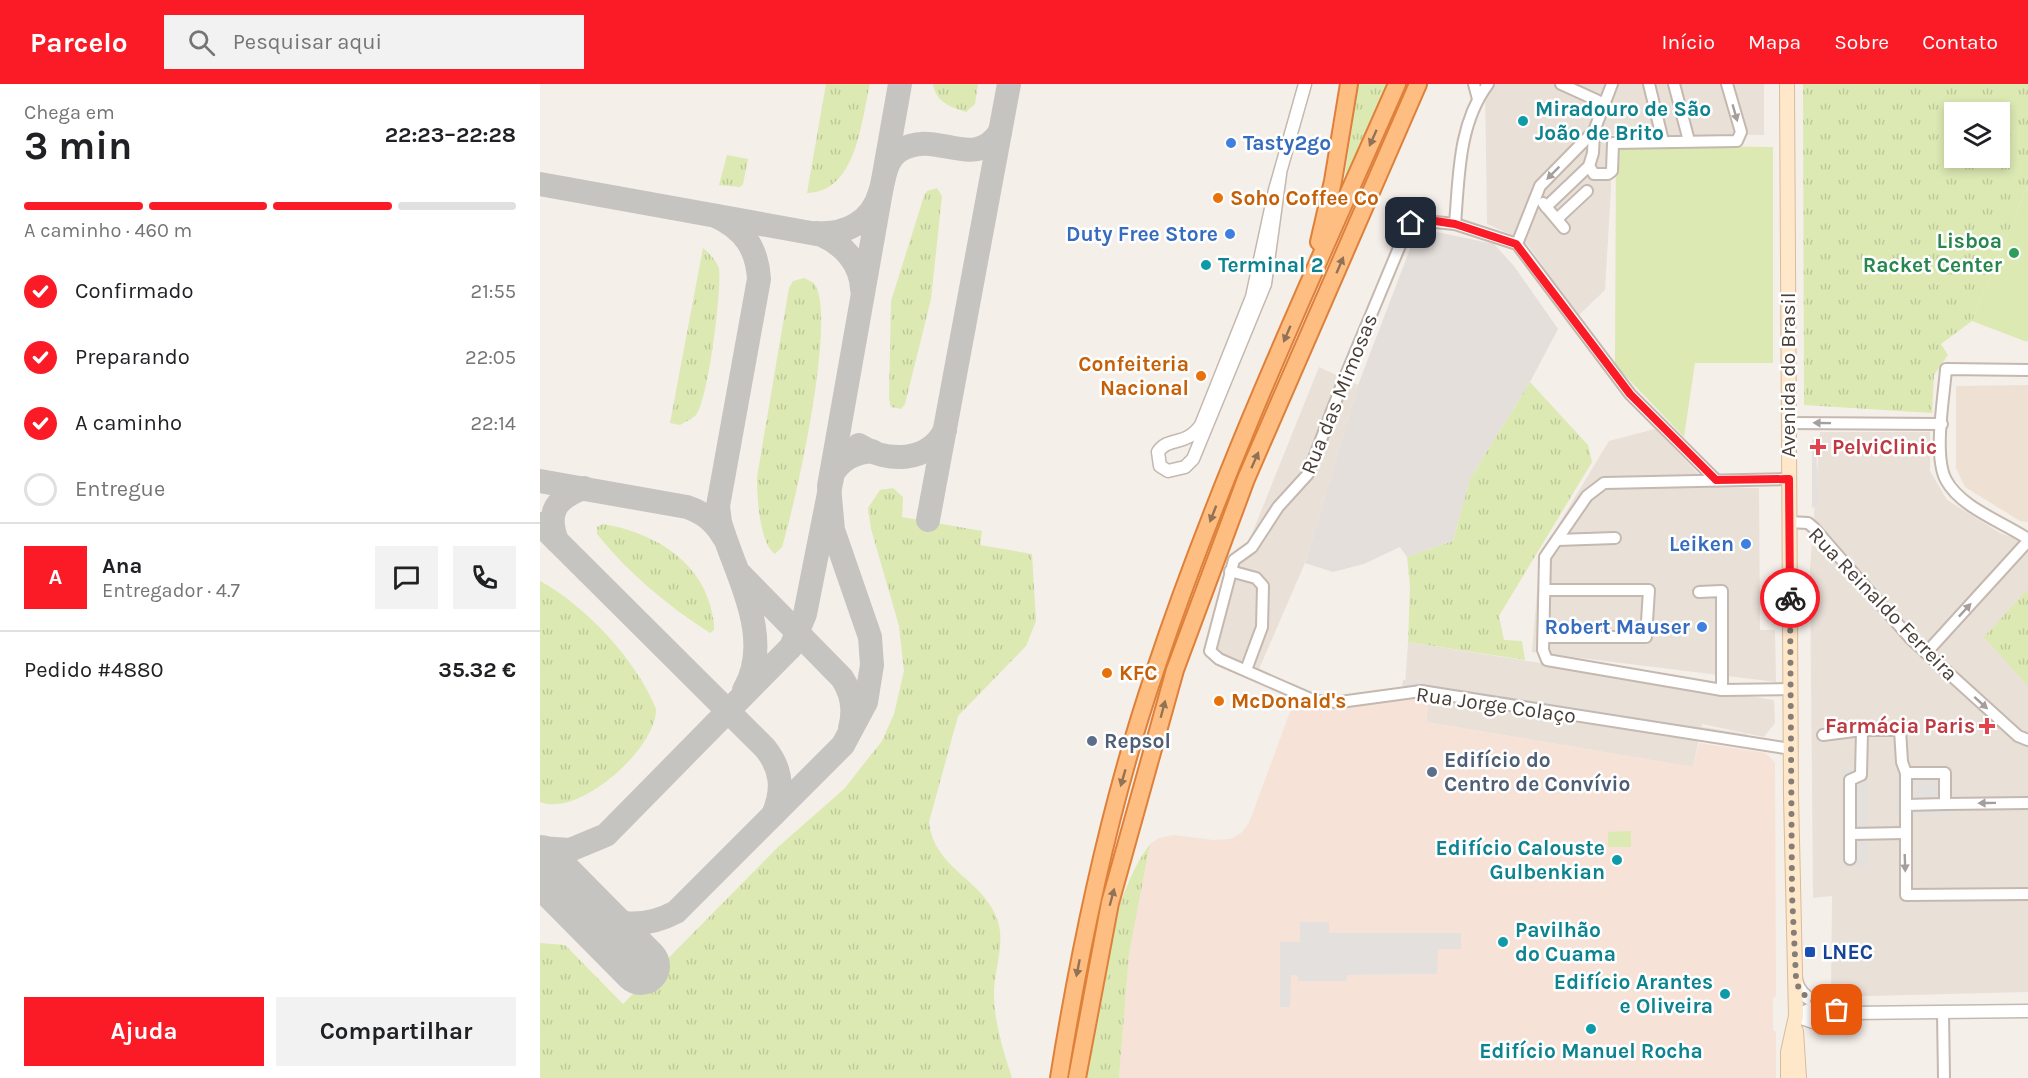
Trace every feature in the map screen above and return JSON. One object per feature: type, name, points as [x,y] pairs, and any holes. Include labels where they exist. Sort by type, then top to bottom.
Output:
[{"type":"highway","points":[[1310,280],[1333,181],[1349,84]]},
{"type":"highway","points":[[1059,1078],[1080,958],[1103,855],[1154,674],[1232,464],[1397,84]]},
{"type":"highway","points":[[1077,1078],[1110,903],[1171,680],[1246,479],[1418,84]]},
{"type":"main road","name":"Avenida do Brasil","points":[[1787,84],[1790,689],[1799,1078]]},
{"type":"main road","name":"Avenida do Brasil","points":[[1788,1078],[1788,1052],[1796,1021]]},
{"type":"street","points":[[1280,174],[1265,284],[1197,453],[1189,464],[1168,471],[1158,461],[1160,448],[1190,438],[1206,415],[1252,297],[1280,174],[1305,84]]},
{"type":"street","points":[[1474,84],[1478,99]]},
{"type":"street","points":[[1488,84],[1478,99],[1461,157],[1455,224],[1516,244],[1630,394],[1716,480]]},
{"type":"street","points":[[1561,84],[1605,104]]},
{"type":"street","points":[[1546,207],[1589,166],[1594,132],[1612,84]]},
{"type":"street","points":[[1649,84],[1663,141]]},
{"type":"street","points":[[1674,84],[1689,141]]},
{"type":"street","points":[[1589,166],[1594,174],[1608,174],[1612,171],[1613,142],[1737,141],[1741,132],[1727,84]]},
{"type":"street","points":[[1516,244],[1535,195],[1547,178],[1594,132]]},
{"type":"street","points":[[1535,195],[1560,223],[1587,191]]},
{"type":"street","name":"Rua das Mimosas","points":[[1211,654],[1209,645],[1230,571],[1237,556],[1252,548],[1278,507],[1308,474],[1343,382],[1406,231],[1416,220],[1455,224]]},
{"type":"street","points":[[1926,653],[2028,540],[1977,508],[1946,480],[1941,457],[1946,369],[2028,370]]},
{"type":"street","points":[[1789,423],[1942,424]]},
{"type":"street","points":[[1173,443],[1180,446],[1185,454],[1184,462],[1178,469]]},
{"type":"street","points":[[1789,479],[1604,483],[1587,496],[1545,556],[1543,650],[1547,660],[1722,690],[1790,689]]},
{"type":"street","name":"Rua Reinaldo Ferreira","points":[[1789,522],[1808,524],[1814,528],[1926,653],[2019,736],[2028,740]]},
{"type":"street","points":[[1557,540],[1615,538]]},
{"type":"street","points":[[1230,571],[1256,578],[1263,586],[1262,627],[1246,670]]},
{"type":"street","points":[[1544,637],[1646,637],[1649,590],[1545,590]]},
{"type":"street","points":[[1699,592],[1722,591],[1722,690]]},
{"type":"street","name":"Rua Jorge Colaço","points":[[1211,654],[1277,686],[1315,701],[1340,702],[1421,690],[1791,750]]},
{"type":"street","points":[[1850,859],[1850,780],[1861,775],[1862,730]]},
{"type":"street","points":[[1823,735],[1862,730],[1900,730],[1902,762],[1906,774],[1904,832],[1906,895],[2028,894]]},
{"type":"street","points":[[1906,774],[1944,773],[1945,804]]},
{"type":"street","points":[[1906,805],[2028,803]]},
{"type":"street","points":[[1851,834],[1904,832]]},
{"type":"street","points":[[1796,978],[1798,987],[1804,995],[1837,1010],[1850,1013]]},
{"type":"street","points":[[1796,1021],[1809,1010],[1837,1010]]},
{"type":"street","points":[[1796,1021],[1813,1022],[1850,1013],[2028,1011]]},
{"type":"street","points":[[1942,1012],[1944,1078]]},
{"type":"shaded area","points":[[1485,84],[1764,84],[1764,135],[1610,135],[1611,189],[1605,290],[1578,316],[1528,245],[1487,224]]},
{"type":"shaded area","points":[[1418,228],[1494,244],[1514,266],[1558,329],[1530,382],[1470,479],[1453,541],[1407,557],[1400,547],[1364,564],[1333,572],[1305,563],[1358,385]]},
{"type":"shaded area","points":[[1319,367],[1358,385],[1305,563],[1259,669],[1215,650],[1241,561]]},
{"type":"shaded area","points":[[2028,385],[2027,522],[2020,521],[1965,487],[1956,468],[1956,386]]},
{"type":"shaded area","points":[[1655,429],[1711,487],[1759,488],[1760,630],[1775,630],[1776,682],[1532,652],[1540,555],[1609,441]]},
{"type":"shaded area","points":[[1820,432],[1930,432],[1930,471],[1947,500],[2000,533],[2028,543],[2028,992],[1831,997],[1832,896],[1813,898],[1810,569]]},
{"type":"shaded area","points":[[1816,438],[1818,505],[1812,508],[1812,440]]},
{"type":"shaded area","points":[[1408,642],[1774,700],[1775,723],[1764,737],[1702,724],[1693,767],[1426,722],[1429,699],[1405,686]]},
{"type":"shaded area","points":[[1403,680],[1747,734],[1748,740],[1402,686]]},
{"type":"shaded area","points":[[1407,698],[1429,699],[1426,722],[1693,767],[1699,743],[1766,753],[1775,763],[1776,996],[1773,998],[1773,1030],[1776,1032],[1776,1078],[1119,1078],[1129,954],[1150,844],[1159,838],[1174,835],[1213,840],[1230,839],[1241,833],[1249,823],[1294,701],[1340,705]],"holes":[[[1300,922],[1329,933],[1460,933],[1437,949],[1437,974],[1346,975],[1346,981],[1299,981],[1299,976],[1290,975],[1280,1007],[1280,942],[1300,942]]]},
{"type":"shaded area","points":[[1953,766],[1952,816],[1896,816],[1897,767]]},
{"type":"shaded area","points":[[1842,769],[1868,769],[1867,866],[1842,867]]},
{"type":"shaded area","points":[[1300,922],[1329,922],[1329,933],[1461,933],[1461,949],[1438,949],[1437,974],[1347,975],[1346,981],[1298,981],[1298,976],[1291,975],[1290,1007],[1280,1007],[1280,942],[1300,942]]},
{"type":"green space","points":[[826,84],[870,84],[859,134],[847,168],[837,181],[824,190],[807,193]]},
{"type":"green space","points":[[933,84],[978,84],[975,104],[966,112],[949,106],[937,95]]},
{"type":"green space","points":[[1358,84],[1387,84],[1343,188]]},
{"type":"green space","points":[[1803,84],[2028,84],[2028,185],[1972,321],[1941,344],[1948,355],[1934,375],[1932,413],[1804,405]]},
{"type":"green space","points":[[1616,145],[1773,147],[1773,363],[1695,363],[1684,437],[1615,365]]},
{"type":"green space","points":[[727,155],[748,159],[743,184],[740,187],[719,185]]},
{"type":"green space","name":"Lisboa Racket Center","points":[[2028,185],[2028,340],[2027,342],[1972,321]]},
{"type":"green space","points":[[937,188],[942,196],[931,299],[905,404],[901,409],[891,407],[889,399],[891,301],[924,196],[927,191]]},
{"type":"green space","points":[[703,248],[715,260],[719,269],[713,345],[701,406],[696,415],[680,425],[670,423]]},
{"type":"green space","points":[[804,278],[814,283],[820,302],[821,332],[818,370],[796,493],[782,547],[775,554],[765,540],[762,530],[757,477],[789,288],[793,281]]},
{"type":"green space","points":[[1530,382],[1588,445],[1592,462],[1499,616],[1504,640],[1522,641],[1525,660],[1408,642],[1410,586],[1407,557],[1453,541],[1470,479]]},
{"type":"green space","points":[[893,488],[903,497],[902,517],[982,531],[980,545],[1032,554],[1036,621],[1026,646],[958,716],[929,822],[939,851],[979,891],[996,916],[999,925],[1000,945],[994,1004],[1012,1078],[540,1078],[540,943],[565,945],[623,1004],[778,847],[844,789],[882,741],[894,714],[904,671],[899,626],[871,529],[868,508],[880,490]]},
{"type":"green space","points":[[603,524],[638,533],[670,550],[684,562],[705,590],[711,608],[714,630],[710,633],[694,623],[635,575],[597,534],[597,527]]},
{"type":"green space","points":[[540,581],[574,604],[608,636],[636,672],[656,709],[653,725],[644,742],[630,760],[594,790],[575,800],[556,804],[540,802]]},
{"type":"green space","points":[[2028,591],[2028,686],[1984,637]]},
{"type":"green space","points":[[1631,831],[1631,847],[1608,847],[1608,832]]},
{"type":"green space","points":[[1150,844],[1129,954],[1119,1078],[1083,1078],[1099,988],[1114,924],[1136,867]]},
{"type":"taxiway","points":[[584,908],[606,919],[630,924],[653,921],[676,912],[843,745],[866,702],[872,665],[870,637],[833,530],[829,486],[900,84]]},
{"type":"taxiway","points":[[928,520],[1009,84]]},
{"type":"taxiway","points":[[816,233],[837,232],[864,219],[876,202],[888,164],[899,151],[913,145],[926,144],[965,150],[978,149],[989,144],[1000,132]]},
{"type":"taxiway","points":[[540,184],[822,235],[837,244],[850,256],[858,271],[862,289]]},
{"type":"taxiway","points":[[716,216],[734,227],[747,241],[755,258],[759,279],[718,506],[720,522],[742,584],[754,628],[755,649],[752,670],[744,690]]},
{"type":"taxiway","points":[[859,445],[882,455],[906,457],[929,449],[945,430]]},
{"type":"taxiway","points":[[540,848],[570,850],[606,835],[791,647],[805,614],[833,473],[850,457],[872,451]]},
{"type":"taxiway","points":[[540,481],[687,507],[708,518],[723,536]]},
{"type":"taxiway","points":[[557,541],[553,522],[556,507],[566,496],[584,488]]},
{"type":"taxiway","points":[[540,524],[765,748],[775,764],[780,780],[779,797],[773,815]]},
{"type":"taxiway","points":[[741,575],[842,678],[852,702],[850,728]]},
{"type":"runway","points":[[540,864],[641,966]]},
{"type":"way so far","points":[[1790,598],[1792,894],[1796,983],[1804,995],[1837,1010]]},
{"type":"place","name":"Miradouro de São João de Brito","points":[[1523,121]]},
{"type":"place","name":"Tasty2go","points":[[1231,143]]},
{"type":"place","name":"Soho Coffee Co","points":[[1218,198]]},
{"type":"place","name":"Duty Free Store","points":[[1230,234]]},
{"type":"place","name":"Lisboa Racket Center","points":[[2014,253]]},
{"type":"place","name":"Terminal 2","points":[[1206,265]]},
{"type":"place","name":"Confeiteria Nacional","points":[[1201,376]]},
{"type":"place","name":"PelviClinic","points":[[1818,447]]},
{"type":"place","name":"Leiken","points":[[1746,544]]},
{"type":"place","name":"Robert Mauser","points":[[1702,627]]},
{"type":"place","name":"KFC","points":[[1107,673]]},
{"type":"place","name":"McDonald's","points":[[1219,701]]},
{"type":"place","name":"Farmácia Paris","points":[[1987,726]]},
{"type":"place","name":"Repsol","points":[[1092,741]]},
{"type":"place","name":"Edifício do Centro de Convívio","points":[[1432,772]]},
{"type":"place","name":"Edifício Calouste Gulbenkian","points":[[1617,860]]},
{"type":"place","name":"Pavilhão do Cuama","points":[[1503,942]]},
{"type":"place","name":"LNEC","points":[[1810,952]]},
{"type":"place","name":"Edifício Arantes e Oliveira","points":[[1725,994]]},
{"type":"place","name":"Edifício Manuel Rocha","points":[[1591,1029]]},
{"type":"route","points":[[1411,223],[1422,219],[1455,224],[1516,244],[1630,394],[1716,480],[1789,479],[1790,598]]}]
